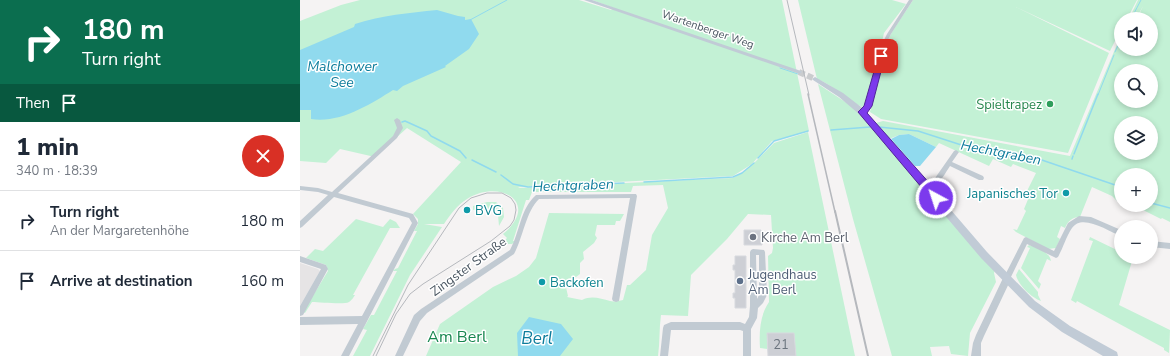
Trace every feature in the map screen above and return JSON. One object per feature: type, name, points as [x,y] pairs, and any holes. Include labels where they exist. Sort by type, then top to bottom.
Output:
[{"type":"main road","name":"Wartenberger Weg","points":[[588,0],[799,72]]},
{"type":"main road","points":[[815,79],[841,95],[862,112],[984,255],[1032,304],[1066,329],[1113,356]]},
{"type":"street","points":[[862,112],[865,111],[868,106],[886,38],[911,0]]},
{"type":"street","points":[[300,225],[395,137],[400,128],[397,120]]},
{"type":"street","points":[[927,187],[935,183],[956,152]]},
{"type":"street","points":[[949,163],[981,178]]},
{"type":"street","points":[[300,188],[318,190],[333,194],[411,216],[414,219],[415,223],[345,356]]},
{"type":"street","name":"Zingster Straße","points":[[399,356],[413,325],[424,311],[512,252],[518,242],[531,202],[538,197],[634,196],[616,299]]},
{"type":"street","points":[[976,356],[977,344],[980,335],[1026,240],[1056,256],[1070,225],[1079,219],[1091,220],[1114,231]]},
{"type":"street","points":[[1158,245],[1170,246]]},
{"type":"street","points":[[747,356],[747,328],[753,318],[754,306],[753,252],[762,252],[763,296],[754,306]]},
{"type":"street","points":[[300,259],[324,268],[325,270],[300,313]]},
{"type":"street","points":[[300,321],[364,320]]},
{"type":"street","points":[[664,356],[667,328],[671,326],[740,326],[747,328]]},
{"type":"shaded area","points":[[300,263],[320,271],[300,306]]},
{"type":"green space","name":"Am Berl","points":[[360,0],[579,0],[611,10],[614,8],[592,0],[782,0],[809,131],[772,141],[752,164],[733,176],[518,188],[733,178],[753,164],[774,143],[808,132],[855,356],[796,356],[793,333],[767,333],[767,349],[760,348],[761,324],[764,312],[769,302],[768,256],[772,253],[773,248],[771,215],[748,214],[727,239],[691,275],[688,316],[661,315],[658,356],[426,356],[440,324],[493,287],[516,276],[529,267],[536,258],[549,213],[624,214],[620,221],[616,221],[615,225],[597,225],[595,235],[597,238],[594,243],[583,252],[584,259],[580,263],[580,274],[576,277],[568,279],[565,283],[567,297],[582,300],[600,298],[612,301],[623,300],[627,285],[630,285],[646,270],[652,235],[668,208],[663,185],[633,186],[631,192],[532,192],[529,200],[526,200],[513,241],[516,241],[512,244],[504,244],[503,242],[507,238],[503,234],[514,223],[518,212],[517,204],[512,197],[503,193],[492,191],[480,193],[463,201],[444,224],[424,224],[442,227],[410,275],[370,356],[353,356],[367,330],[363,329],[371,315],[374,315],[397,271],[393,271],[398,268],[417,231],[414,231],[418,224],[418,219],[413,214],[461,162],[407,128],[375,157],[340,149],[326,163],[300,161],[300,21],[341,5]]},
{"type":"green space","points":[[798,0],[892,0],[906,4],[884,33],[869,98],[865,106],[862,107],[856,104],[829,85],[817,79]]},
{"type":"green space","points":[[913,0],[1137,0],[1131,12],[1114,12],[1114,43],[1110,51],[1016,7],[1109,53],[1068,153],[881,119],[870,112],[885,46],[892,32]]},
{"type":"green space","points":[[1138,0],[1170,0],[1170,222],[1147,212],[1158,212],[1158,168],[1114,168],[1114,198],[1092,187],[1080,217],[1071,220],[1067,223],[1065,228],[1061,226],[1057,237],[1060,239],[1056,248],[1048,249],[1013,229],[1017,230],[1026,211],[1024,209],[1029,197],[1025,195],[1036,173],[1013,164],[1011,167],[993,159],[989,166],[939,143],[936,147],[909,134],[899,135],[889,139],[876,123],[883,121],[1070,156],[1114,52],[1114,56],[1158,56],[1158,12],[1140,12],[1143,6],[1140,12],[1132,12]]},
{"type":"green space","points":[[818,84],[853,107],[995,270],[994,273],[996,282],[970,333],[968,356],[951,354],[949,346],[930,347],[932,356],[892,356],[853,219]]},
{"type":"green space","points":[[487,202],[496,202],[503,208],[504,217],[499,226],[498,215],[496,212],[490,209],[473,210],[473,206]]},
{"type":"green space","points":[[356,219],[383,227],[390,219],[396,222],[400,228],[390,228],[351,301],[346,303],[312,302],[305,313],[303,312],[328,271],[326,265],[306,258],[315,249],[323,251]]},
{"type":"green space","points":[[1090,237],[1114,249],[1114,264],[1131,264],[1119,305],[1170,330],[1169,353],[1164,350],[1164,348],[1077,301],[1076,303],[1071,300],[1093,241],[1089,240]]},
{"type":"green space","points":[[1029,245],[1048,255],[1051,261],[1047,259],[1038,281],[1041,284],[1039,289],[1021,268],[1030,248],[1027,247]]},
{"type":"green space","points":[[1019,269],[1038,292],[1041,301],[1030,294],[1019,283],[1016,275]]},
{"type":"water","name":"Malchower See","points":[[437,10],[465,17],[465,20],[471,19],[479,34],[469,49],[445,66],[446,67],[403,86],[397,91],[393,90],[365,107],[333,119],[311,119],[311,110],[300,110],[300,50],[354,27],[355,24],[375,18]]},
{"type":"water","points":[[909,134],[936,147],[920,166],[915,166],[891,139],[899,135]]},
{"type":"water","name":"Berl","points":[[529,317],[561,324],[573,339],[560,356],[518,356],[517,333]]},
{"type":"building","name":"Kirche Am Berl","points":[[744,230],[761,230],[762,245],[744,245]]},
{"type":"building","name":"Jugendhaus Am Berl","points":[[735,256],[746,256],[746,308],[735,308],[735,298],[733,298],[733,293],[735,293],[735,270],[733,270],[733,265],[735,265]]},
{"type":"building","points":[[767,333],[794,333],[796,356],[768,356]]},
{"type":"waterway","points":[[470,20],[507,0]]},
{"type":"waterway","points":[[1135,12],[1141,0]]},
{"type":"waterway","points":[[1098,95],[1114,55]]},
{"type":"waterway","points":[[780,68],[798,74]]},
{"type":"waterway","points":[[1074,154],[1098,94]]},
{"type":"waterway","name":"Hechtgraben","points":[[402,122],[405,121],[427,131],[431,136],[460,151],[466,158]]},
{"type":"waterway","name":"Hechtgraben","points":[[831,130],[870,127]]},
{"type":"waterway","name":"Hechtgraben","points":[[879,127],[918,131],[980,151],[1033,157],[1114,185]]},
{"type":"waterway","name":"Hechtgraben","points":[[758,158],[774,141],[808,131]]},
{"type":"waterway","name":"Hechtgraben","points":[[472,160],[496,172]]},
{"type":"waterway","name":"Hechtgraben","points":[[644,182],[733,177],[742,173],[754,163]]},
{"type":"waterway","name":"Hechtgraben","points":[[501,175],[513,184],[528,187],[624,183]]},
{"type":"waterway","name":"Hechtgraben","points":[[1158,205],[1170,208]]},
{"type":"tunnel","points":[[799,72],[815,79]]},
{"type":"tram line","points":[[373,356],[408,285],[459,208],[471,198],[487,193],[502,193],[511,198],[515,204],[516,210],[514,220],[510,226],[491,241],[423,284],[410,294],[396,314],[376,356]]},
{"type":"railway","points":[[787,0],[809,95]]},
{"type":"railway","points":[[808,94],[835,212]]},
{"type":"railway","points":[[835,211],[868,356]]},
{"type":"place","name":"Spieltrapez","points":[[1050,104]]},
{"type":"place","name":"Japanisches Tor","points":[[1066,193]]},
{"type":"place","name":"BVG","points":[[467,210]]},
{"type":"place","name":"Kirche Am Berl","points":[[753,237]]},
{"type":"place","name":"Jugendhaus Am Berl","points":[[740,281]]},
{"type":"place","name":"Backofen","points":[[542,282]]},
{"type":"route","points":[[881,56],[868,106],[865,111],[862,112],[936,198]]}]
